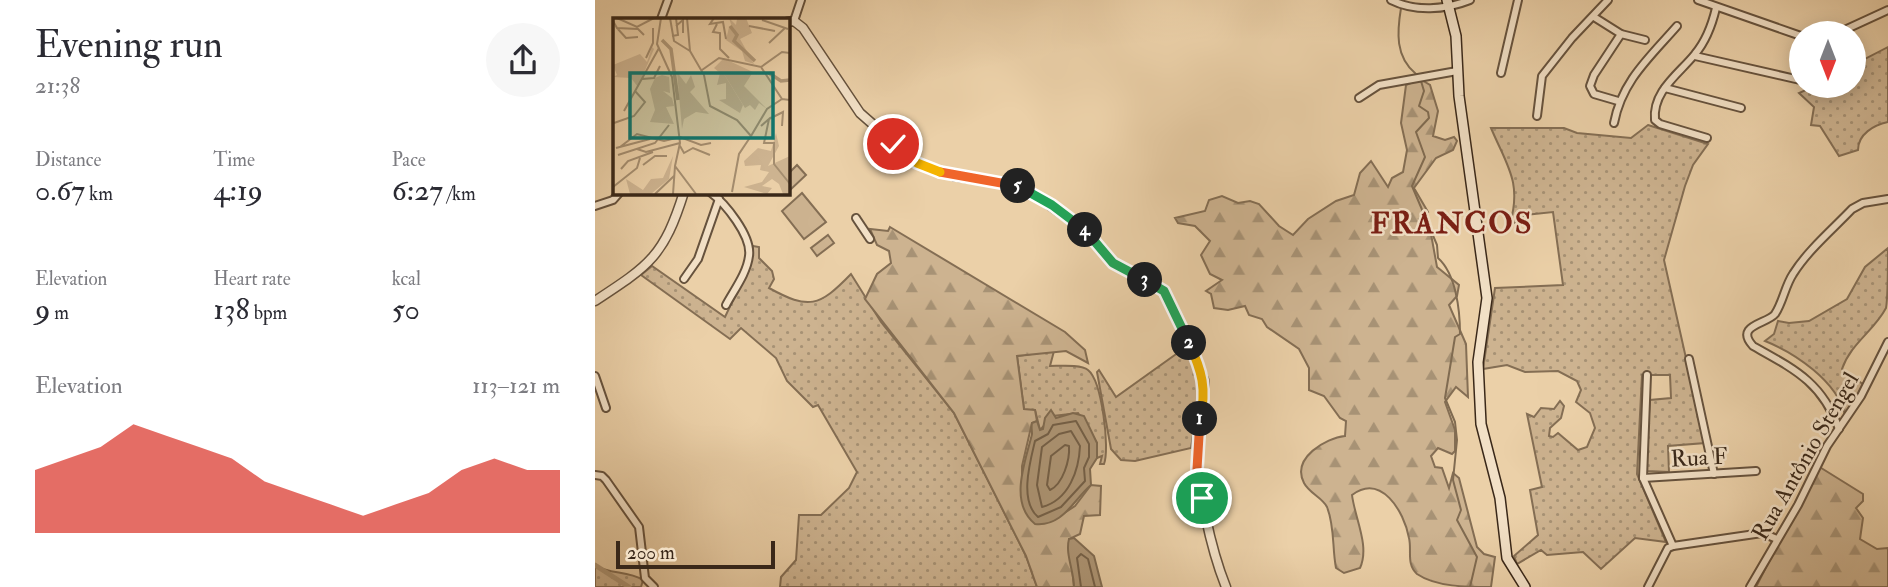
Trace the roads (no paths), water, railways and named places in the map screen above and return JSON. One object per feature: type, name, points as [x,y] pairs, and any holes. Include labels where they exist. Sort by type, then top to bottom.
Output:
[{"type":"main road","points":[[1449,4],[1456,36],[1457,71],[1487,298],[1477,377],[1482,433],[1499,490],[1507,558],[1525,587]]},
{"type":"street","points":[[661,18],[668,0]]},
{"type":"street","points":[[801,0],[791,21],[803,28],[860,113],[917,163],[954,176],[1014,185],[1037,196],[1087,232],[1113,263],[1164,291],[1204,380],[1206,394],[1197,441],[1197,469],[1216,560],[1226,587]]},
{"type":"street","points":[[1391,0],[1427,8],[1470,0]]},
{"type":"street","points":[[1501,73],[1518,0]]},
{"type":"street","points":[[1537,116],[1542,76],[1571,38],[1594,18],[1608,0]]},
{"type":"street","points":[[1697,0],[1789,32]]},
{"type":"street","points":[[1707,138],[1660,124],[1655,120],[1656,107],[1665,88],[1695,56],[1708,34],[1716,8]]},
{"type":"street","points":[[1864,21],[1888,10]]},
{"type":"street","points":[[1594,18],[1621,34],[1645,40]]},
{"type":"street","points":[[1614,123],[1618,102],[1640,67],[1677,26]]},
{"type":"street","points":[[1618,102],[1594,94],[1590,86],[1594,75],[1621,34]]},
{"type":"street","points":[[1695,56],[1789,77]]},
{"type":"street","points":[[1359,98],[1379,85],[1457,71]]},
{"type":"street","points":[[1665,88],[1741,108]]},
{"type":"street","points":[[595,206],[613,200],[618,194]]},
{"type":"street","points":[[595,301],[639,271],[665,244],[683,194]]},
{"type":"street","points":[[713,194],[719,199],[749,247],[747,263],[726,305]]},
{"type":"street","points":[[684,279],[698,260],[719,199]]},
{"type":"street","points":[[1839,429],[1833,411],[1805,377],[1791,366],[1753,346],[1749,341],[1749,332],[1753,324],[1775,313],[1793,274],[1852,209],[1863,203],[1888,199]]},
{"type":"street","points":[[856,218],[870,239]]},
{"type":"street","name":"Rua Antônio Stengel","points":[[1750,587],[1839,429],[1861,397],[1888,342]]},
{"type":"street","points":[[1689,359],[1714,474]]},
{"type":"street","points":[[1647,375],[1643,478],[1673,545]]},
{"type":"street","points":[[595,376],[606,408]]},
{"type":"street","name":"Rua F","points":[[1643,478],[1756,471]]},
{"type":"street","points":[[595,475],[603,476],[639,527],[645,578],[655,587]]},
{"type":"street","points":[[1648,587],[1668,548],[1673,545],[1762,533],[1777,539]]},
{"type":"water","points":[[1051,410],[1056,418],[1073,413],[1084,416],[1097,443],[1097,458],[1090,469],[1091,485],[1067,511],[1053,521],[1035,524],[1022,504],[1021,480],[1032,423],[1037,421],[1040,430],[1043,429],[1045,418]]},
{"type":"water","points":[[1074,538],[1094,556],[1102,587],[1074,587],[1068,545],[1069,539]]},
{"type":"waterway","points":[[1401,8],[1399,44],[1404,60],[1416,74]]},
{"type":"waterway","points":[[1421,81],[1424,91],[1419,106],[1428,112],[1429,118],[1416,132],[1425,157],[1412,186],[1437,245],[1438,258],[1453,283],[1458,304],[1460,334],[1455,337],[1445,398],[1455,422],[1457,440],[1453,480],[1461,510],[1457,520],[1477,557],[1470,587]]},
{"type":"waterway","points":[[595,565],[629,587]]},
{"type":"district","name":"FRANCOS","points":[[1452,223]]}]
